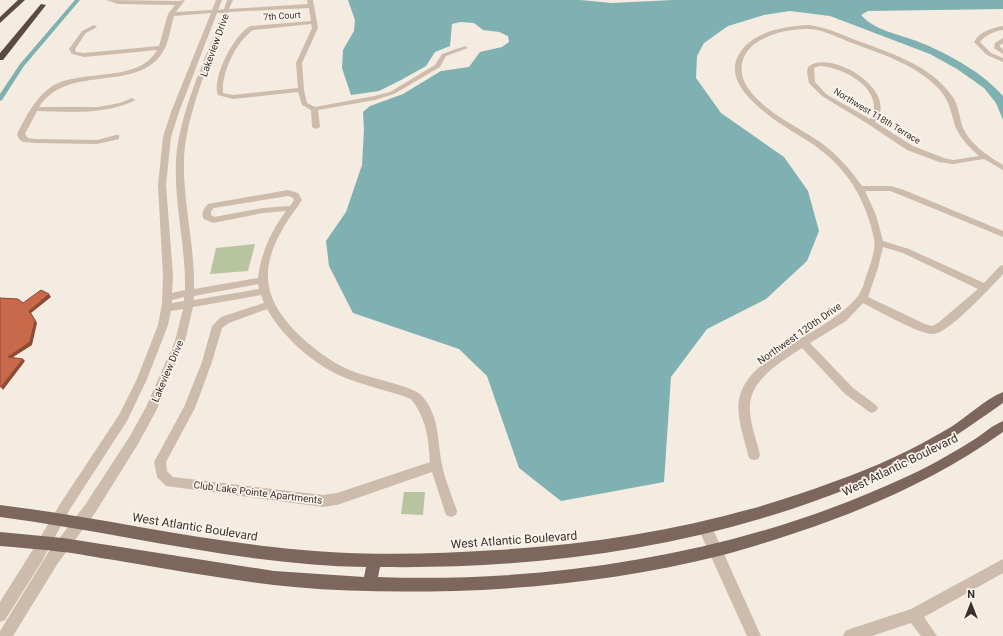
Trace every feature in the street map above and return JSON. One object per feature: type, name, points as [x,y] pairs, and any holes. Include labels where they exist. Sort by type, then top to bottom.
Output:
[{"type":"highway","points":[[0,21],[22,0]]},
{"type":"highway","points":[[0,46],[45,2]]},
{"type":"highway","points":[[0,58],[45,2]]},
{"type":"main road","name":"West Atlantic Boulevard","points":[[0,511],[80,522],[189,543],[259,552],[335,559],[456,560],[590,549],[652,539],[705,528],[788,504],[832,489],[877,470],[956,430],[1003,397]]},
{"type":"main road","name":"West Atlantic Boulevard","points":[[0,539],[63,545],[227,572],[331,583],[472,584],[563,576],[622,568],[715,551],[834,514],[882,494],[932,469],[971,447],[1003,426]]},
{"type":"main road","points":[[370,584],[374,560]]},
{"type":"street","points":[[110,0],[118,2],[180,1]]},
{"type":"street","name":"Lakeview Drive","points":[[0,615],[58,519],[124,418],[142,379],[163,325],[168,276],[162,185],[167,137],[175,112],[219,0]]},
{"type":"street","name":"Lakeview Drive","points":[[4,636],[134,440],[151,409],[180,341],[189,299],[190,273],[183,219],[180,159],[184,131],[200,81],[230,0]]},
{"type":"street","points":[[116,137],[97,142],[36,141],[26,140],[21,134],[46,93],[58,86],[127,72],[145,66],[155,58],[162,48],[167,35],[172,12],[180,1]]},
{"type":"street","points":[[172,12],[310,3],[315,28],[313,36],[299,63],[301,90],[304,104],[314,109],[375,98],[392,92],[438,66],[444,55],[465,48]]},
{"type":"street","name":"7th Court","points":[[301,90],[233,97],[220,94],[219,90],[222,73],[228,58],[247,31],[251,28],[315,22]]},
{"type":"street","points":[[94,27],[84,32],[72,49],[74,53],[84,56],[162,48]]},
{"type":"street","name":"Northwest 120th Drive","points":[[754,455],[743,411],[746,394],[756,378],[775,361],[804,344],[841,319],[862,298],[874,267],[879,243],[871,212],[861,188],[846,169],[827,151],[760,105],[748,93],[737,68],[740,56],[747,47],[768,35],[784,30],[810,27],[820,29],[884,52],[924,73],[948,96],[955,107],[960,127],[963,132],[985,157]]},
{"type":"street","points":[[1003,28],[990,31],[979,38],[977,42],[989,54],[1003,60]]},
{"type":"street","points":[[1003,40],[997,44],[997,48],[1003,52]]},
{"type":"street","name":"Northwest 118th Terrace","points":[[871,122],[877,115],[877,98],[872,90],[855,76],[832,66],[820,64],[811,67],[810,72],[812,83],[816,89],[871,122],[910,148],[942,160],[953,162],[985,157]]},
{"type":"street","points":[[187,81],[200,81]]},
{"type":"street","points":[[35,109],[80,110],[118,105],[132,100]]},
{"type":"street","points":[[314,109],[316,127]]},
{"type":"street","points":[[985,157],[1003,168]]},
{"type":"street","points":[[861,188],[891,189],[901,192],[1003,234]]},
{"type":"street","points":[[293,209],[281,208],[213,220],[207,217],[206,214],[206,210],[211,206],[288,194],[295,195],[298,200],[293,209],[279,226],[271,244],[265,265],[263,286],[269,305],[298,342],[334,368],[415,396],[424,406],[431,421],[436,465],[451,511]]},
{"type":"street","points":[[879,243],[906,251],[986,288]]},
{"type":"street","points":[[862,298],[922,327],[933,330],[942,326],[986,288],[1003,268]]},
{"type":"street","points":[[189,299],[264,280]]},
{"type":"street","points":[[166,303],[189,299],[265,291]]},
{"type":"street","name":"Club Lake Pointe Apartments","points":[[269,305],[225,320],[217,326],[207,362],[189,408],[160,462],[161,473],[170,482],[323,501],[337,499],[436,465]]},
{"type":"street","points":[[804,344],[849,391],[872,408]]},
{"type":"street","points":[[705,528],[754,636]]},
{"type":"street","points":[[850,636],[914,615],[1003,566]]},
{"type":"street","points":[[914,615],[930,636]]},
{"type":"green space","points":[[255,244],[248,271],[210,274],[216,248]]},
{"type":"green space","points":[[404,492],[425,492],[423,515],[401,514]]},
{"type":"water","points":[[348,0],[580,0],[612,3],[673,0],[1003,0],[1003,9],[868,11],[861,15],[867,21],[882,29],[935,49],[977,73],[1003,96],[1003,120],[996,103],[984,88],[957,69],[930,54],[830,16],[790,11],[764,15],[728,26],[704,43],[697,56],[696,78],[721,113],[784,157],[808,191],[819,231],[807,261],[766,299],[707,329],[671,377],[664,482],[561,501],[519,468],[487,376],[459,349],[353,313],[329,266],[326,241],[346,212],[362,165],[364,130],[363,112],[370,106],[403,94],[441,71],[469,67],[480,52],[502,47],[509,42],[508,36],[499,32],[483,30],[474,23],[460,22],[452,24],[450,46],[435,52],[426,66],[379,91],[351,95],[342,68],[343,50],[354,31],[355,20]]},
{"type":"building","points":[[41,290],[49,294],[29,311],[35,320],[30,342],[8,357],[23,359],[0,387],[0,298],[18,299],[23,303]]},
{"type":"waterway","points":[[0,99],[22,65],[78,0]]}]
